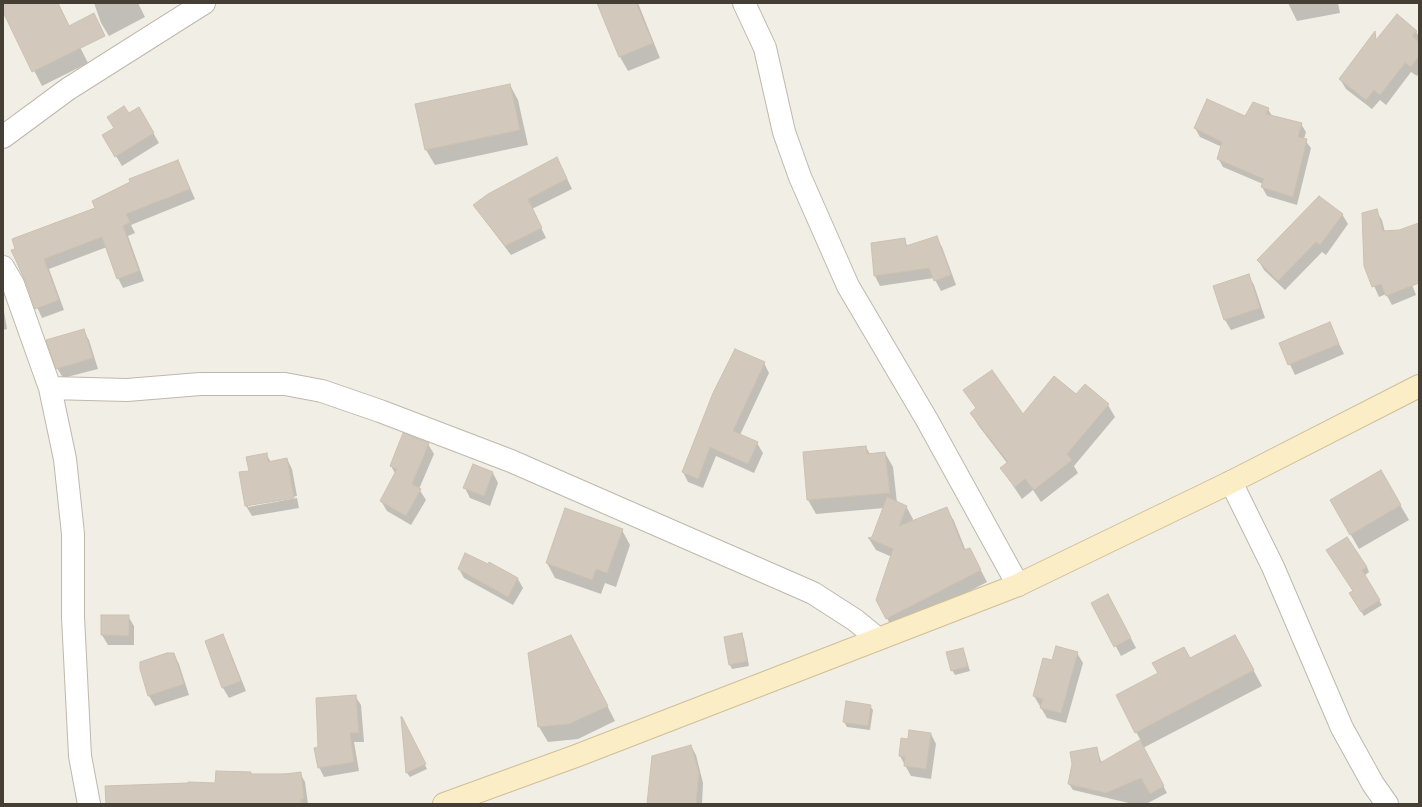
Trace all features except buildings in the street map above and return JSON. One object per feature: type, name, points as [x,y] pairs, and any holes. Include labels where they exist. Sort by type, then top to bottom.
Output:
[{"type":"main road","points":[[444,804],[576,756],[1018,584],[1231,482],[1419,386]]},
{"type":"street","points":[[3,137],[68,89],[204,3]]},
{"type":"street","points":[[744,3],[765,48],[784,132],[800,176],[848,286],[927,420],[1018,584]]},
{"type":"street","points":[[3,266],[13,284],[50,388],[65,459],[72,534],[73,617],[80,756],[89,804]]},
{"type":"street","points":[[50,388],[127,390],[200,384],[285,384],[322,391],[380,411],[511,461],[813,593],[855,620],[877,638]]},
{"type":"street","points":[[1231,482],[1273,567],[1342,728],[1373,784],[1387,804]]}]
